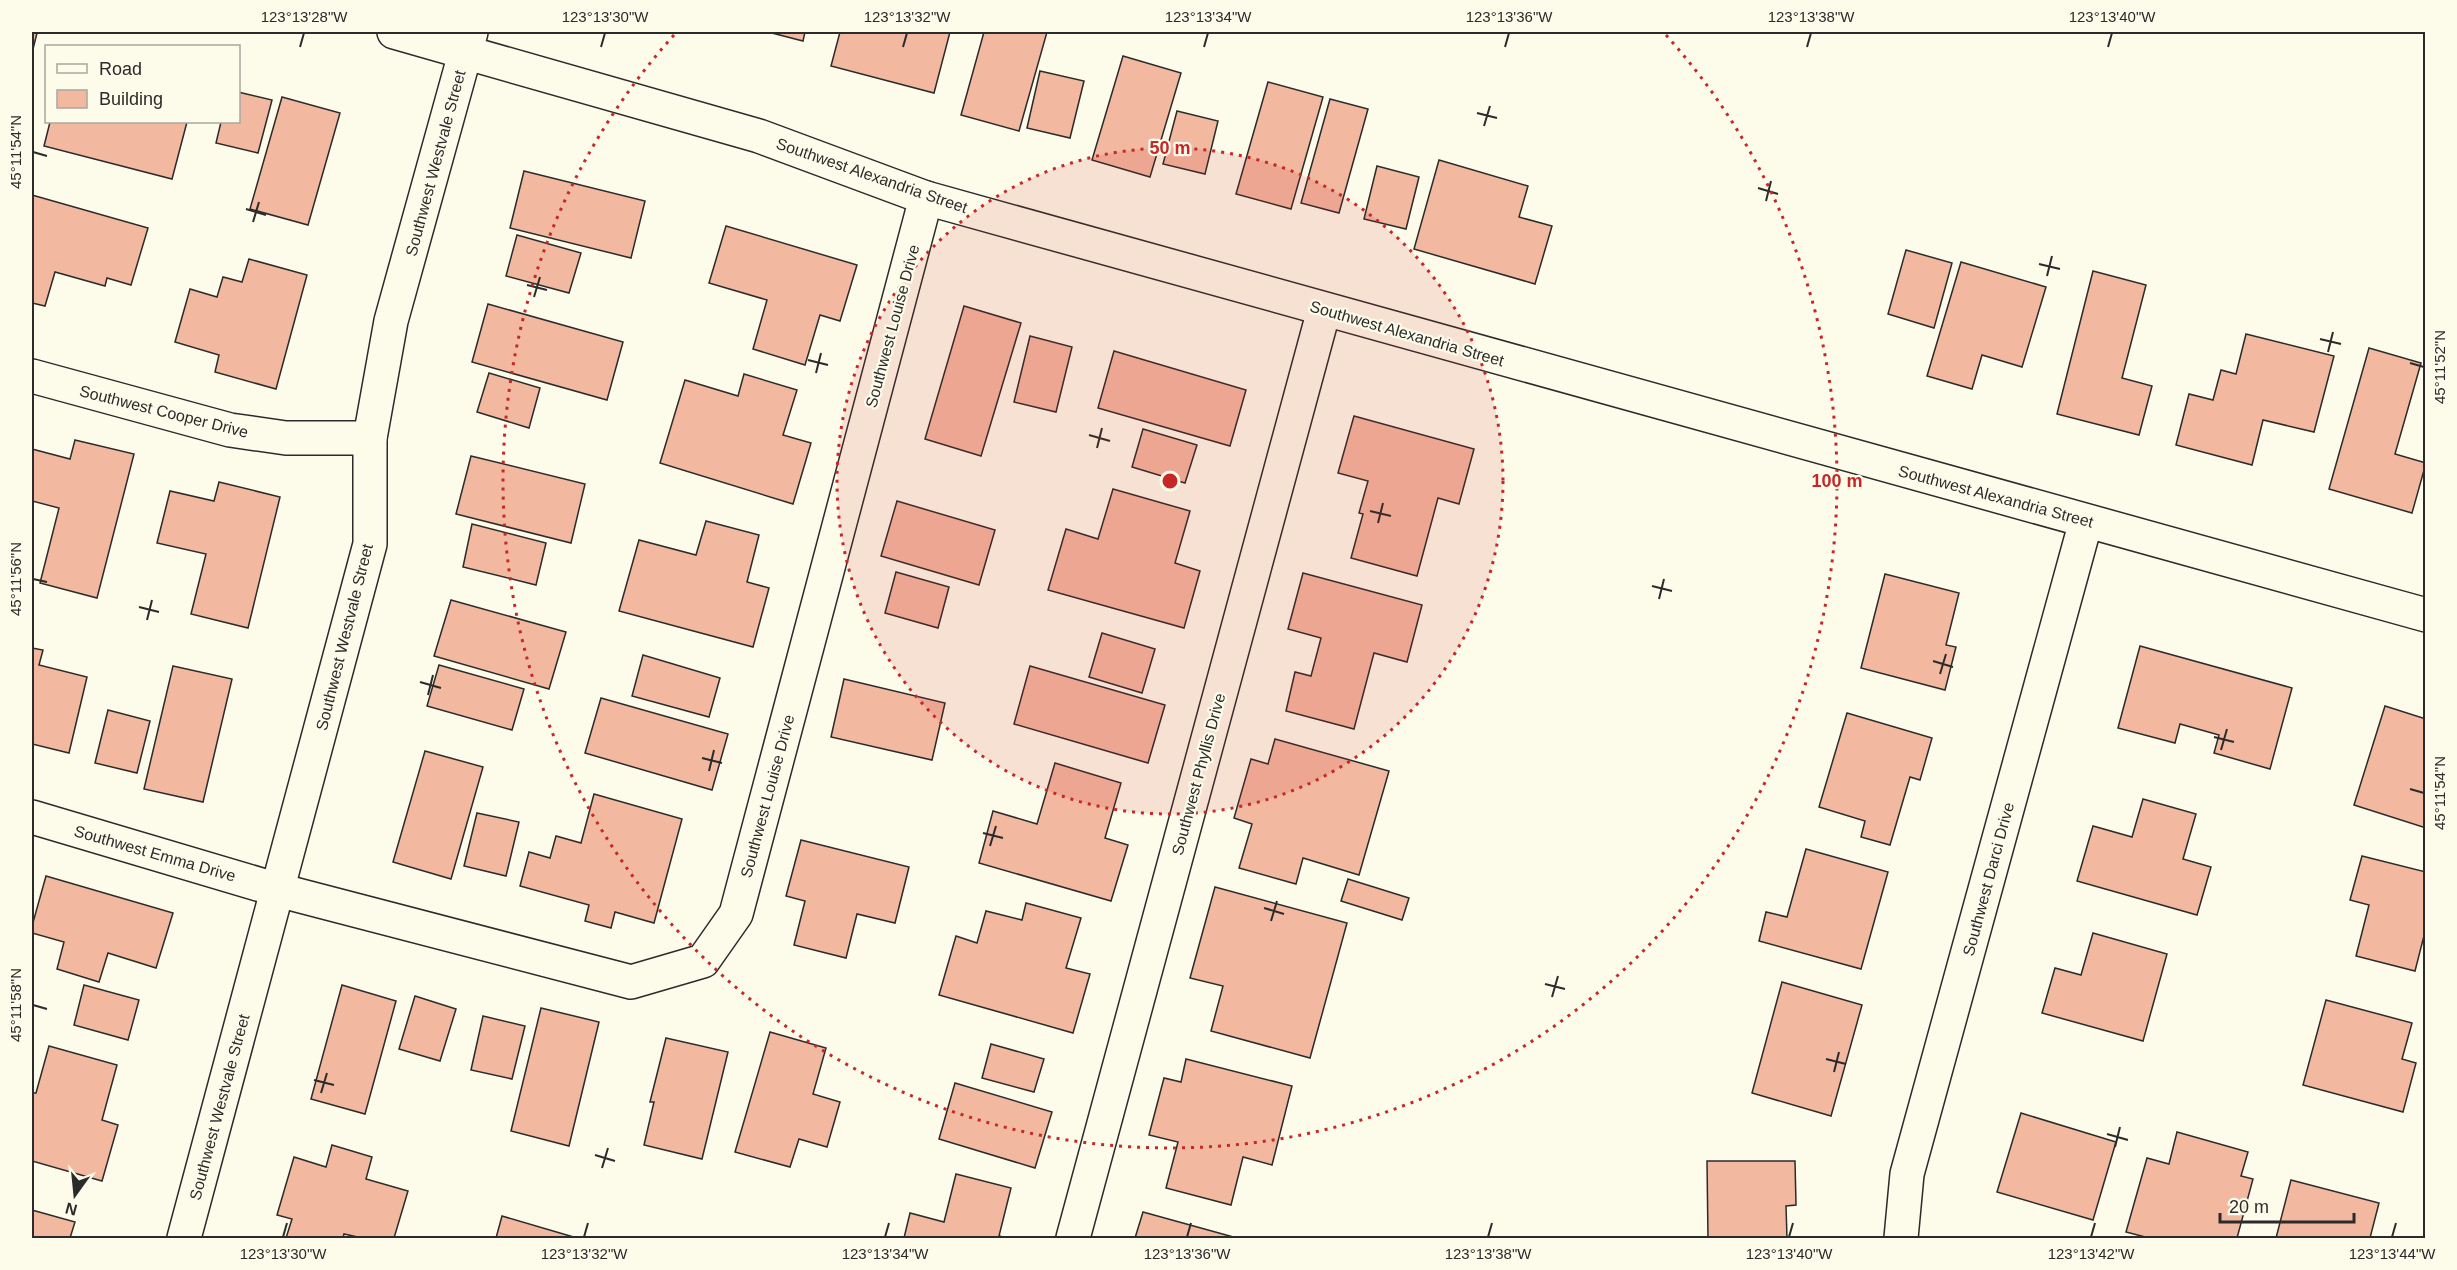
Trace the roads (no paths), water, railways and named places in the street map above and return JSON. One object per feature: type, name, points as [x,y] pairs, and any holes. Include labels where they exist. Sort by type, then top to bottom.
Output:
[{"type":"street","name":"Southwest Alexandria Street","points":[[394,32],[468,42],[759,136],[926,198],[2426,615]]},
{"type":"street","name":"Southwest Westvale Street","points":[[184,1239],[370,544],[370,438],[391,321],[468,42]]},
{"type":"street","name":"Southwest Louise Drive","points":[[278,890],[631,982],[703,961],[736,914],[926,198]]},
{"type":"street","name":"Southwest Phyllis Drive","points":[[1072,1239],[1324,310]]},
{"type":"street","name":"Southwest Cooper Drive","points":[[32,376],[230,430],[286,438],[370,438]]},
{"type":"street","name":"Southwest Darci Drive","points":[[1901,1239],[1907,1174],[2086,521]]},
{"type":"street","name":"Southwest Emma Drive","points":[[32,817],[278,890]]}]
